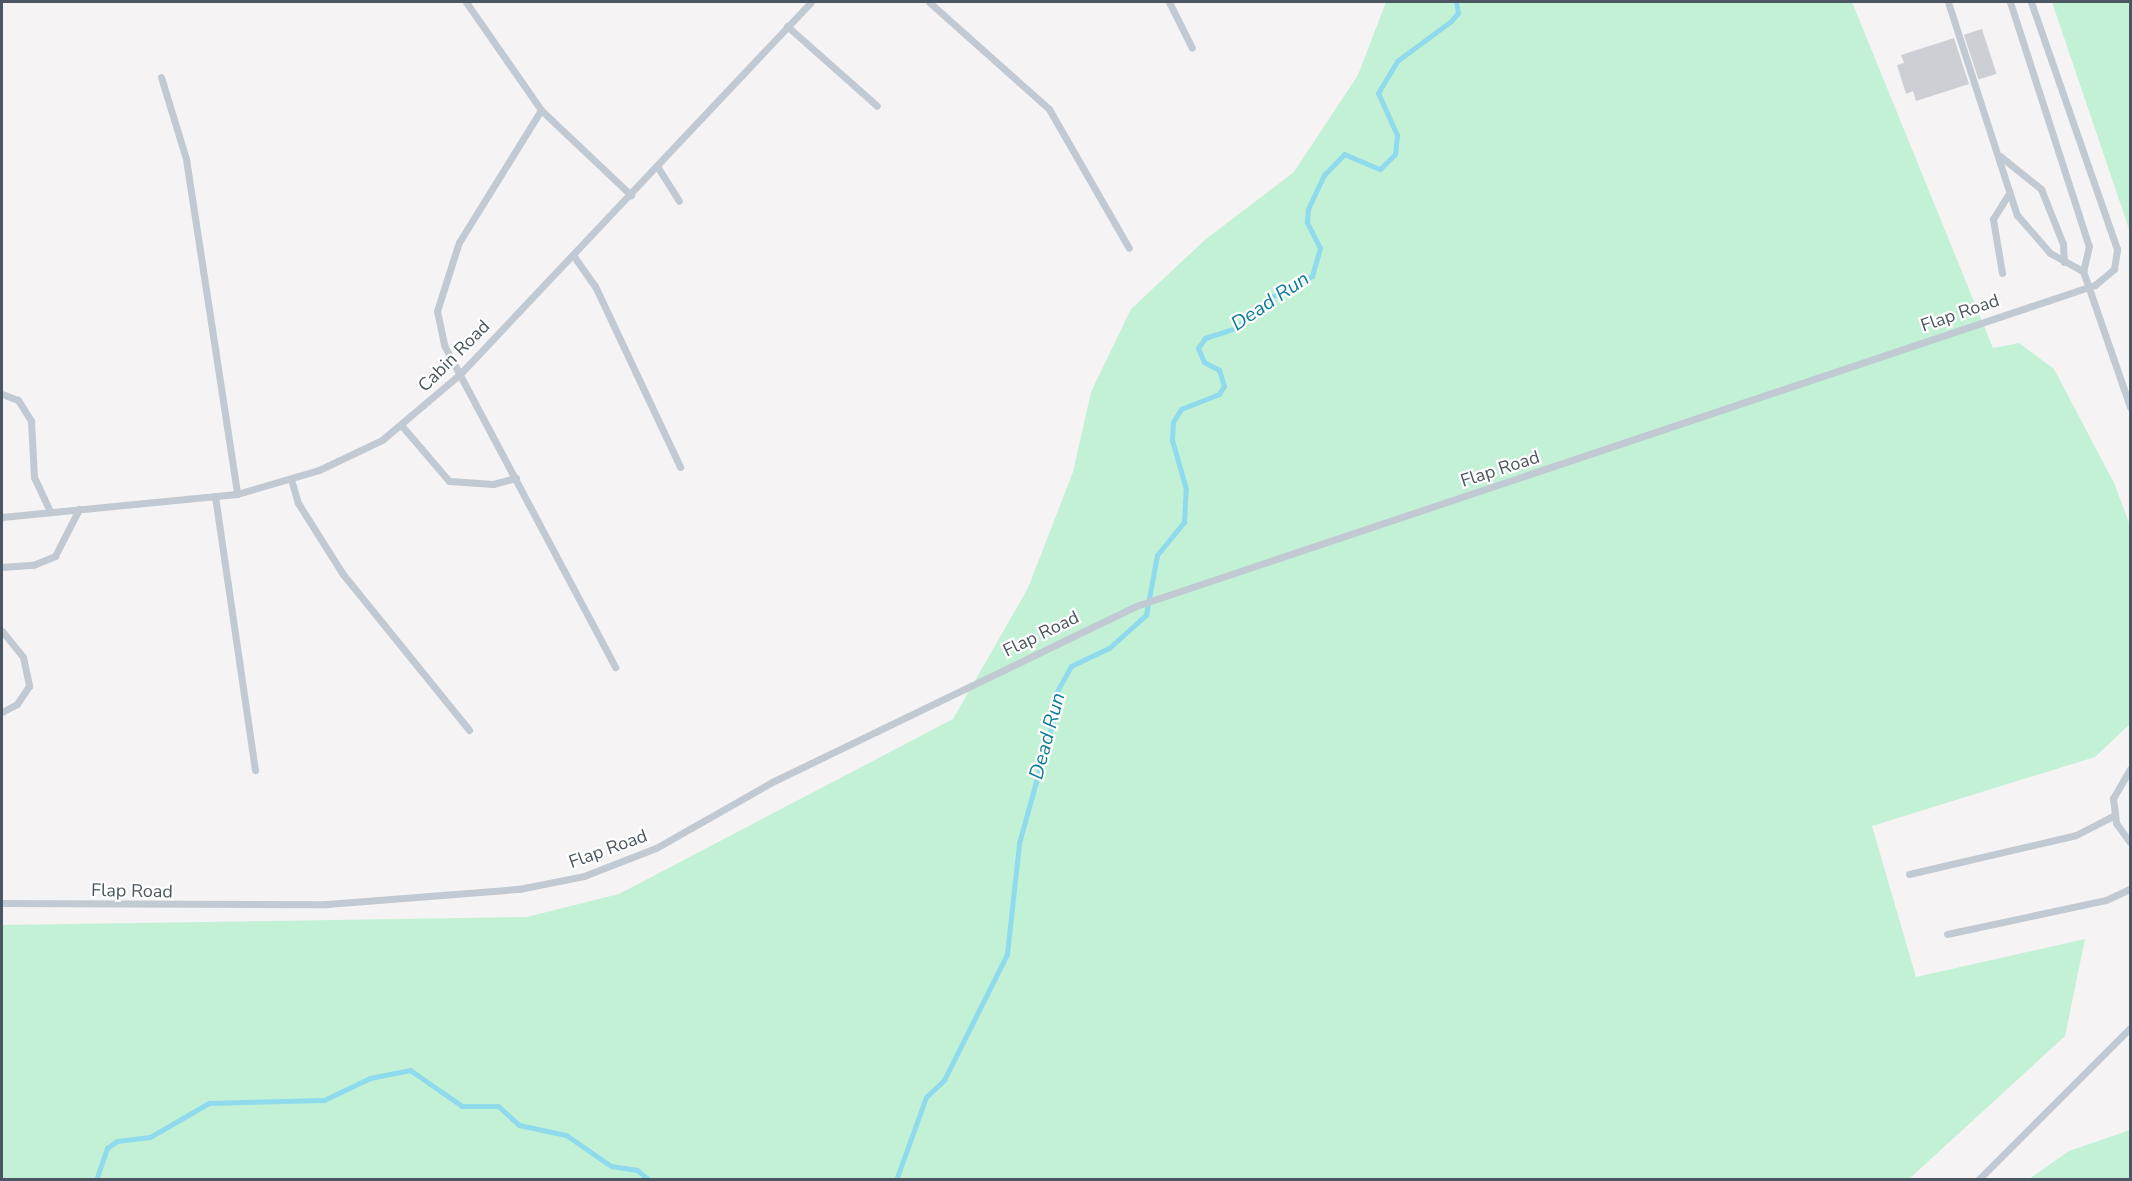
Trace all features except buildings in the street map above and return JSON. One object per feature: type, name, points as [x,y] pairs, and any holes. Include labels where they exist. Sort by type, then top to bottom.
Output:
[{"type":"lane","points":[[466,2],[541,110],[631,195]]},
{"type":"lane","name":"Cabin Road","points":[[2,517],[237,494],[291,479],[350,457],[402,426],[460,374],[631,195],[809,2]]},
{"type":"lane","points":[[929,2],[1049,109],[1129,248]]},
{"type":"lane","points":[[1169,2],[1192,48]]},
{"type":"lane","points":[[1948,2],[2000,156],[2009,193],[2026,230],[2064,262],[2083,271]]},
{"type":"lane","points":[[2010,2],[2089,246],[2083,271],[2130,407]]},
{"type":"lane","name":"Flap Road","points":[[2,903],[327,904],[519,889],[584,876],[656,848],[772,782],[1136,606],[2089,287],[2114,269],[2117,249],[2031,2]]},
{"type":"lane","points":[[787,27],[877,106]]},
{"type":"lane","points":[[161,77],[186,159],[237,494]]},
{"type":"lane","points":[[541,110],[459,243],[441,288],[439,327],[460,374],[615,667]]},
{"type":"lane","points":[[2000,156],[2042,189],[2063,244],[2064,262]]},
{"type":"lane","points":[[657,166],[679,201]]},
{"type":"lane","points":[[2002,273],[1993,219],[2009,193]]},
{"type":"lane","points":[[573,255],[595,286],[680,467]]},
{"type":"lane","points":[[2,394],[18,400],[32,421],[34,477],[50,512]]},
{"type":"lane","points":[[402,426],[449,481],[493,484],[516,478]]},
{"type":"lane","points":[[291,479],[298,504],[342,573],[469,730]]},
{"type":"lane","points":[[214,496],[255,770]]},
{"type":"lane","points":[[2,567],[33,565],[55,556],[79,509]]},
{"type":"lane","points":[[2,631],[22,657],[29,686],[17,704],[2,712]]},
{"type":"lane","points":[[2130,769],[2117,784],[2115,815],[2130,842]]},
{"type":"lane","points":[[1909,874],[2076,835],[2115,815]]},
{"type":"lane","points":[[1947,933],[2106,900],[2130,889]]},
{"type":"lane","points":[[1978,1179],[2130,1028]]},
{"type":"green space","points":[[1386,2],[1852,2],[1993,348],[2019,343],[2054,369],[2114,483],[2130,525],[2130,724],[2095,757],[1872,826],[1916,977],[2085,939],[2065,1036],[1909,1179],[2,1179],[2,925],[527,917],[619,894],[953,719],[1028,588],[1073,472],[1091,392],[1131,309],[1206,239],[1294,172],[1358,75]]},
{"type":"green space","points":[[2052,2],[2130,2],[2130,232]]},
{"type":"green space","points":[[2130,1130],[2130,1179],[2029,1179],[2069,1151]]},
{"type":"waterway","name":"Dead Run","points":[[896,1180],[926,1097],[944,1080],[1007,954],[1019,843],[1056,710],[1055,695],[1071,666],[1109,648],[1146,615],[1157,555],[1184,522],[1186,489],[1172,440],[1173,422],[1181,409],[1219,394],[1224,386],[1219,370],[1204,362],[1198,348],[1205,338],[1235,328],[1273,296],[1312,276],[1320,248],[1307,222],[1308,209],[1324,175],[1344,154],[1380,169],[1395,154],[1397,135],[1378,93],[1397,61],[1451,21],[1458,13],[1456,2]]},
{"type":"waterway","points":[[96,1180],[107,1148],[117,1141],[150,1137],[209,1103],[324,1100],[370,1078],[410,1070],[462,1106],[498,1106],[519,1125],[566,1135],[611,1166],[637,1170],[649,1180]]}]
